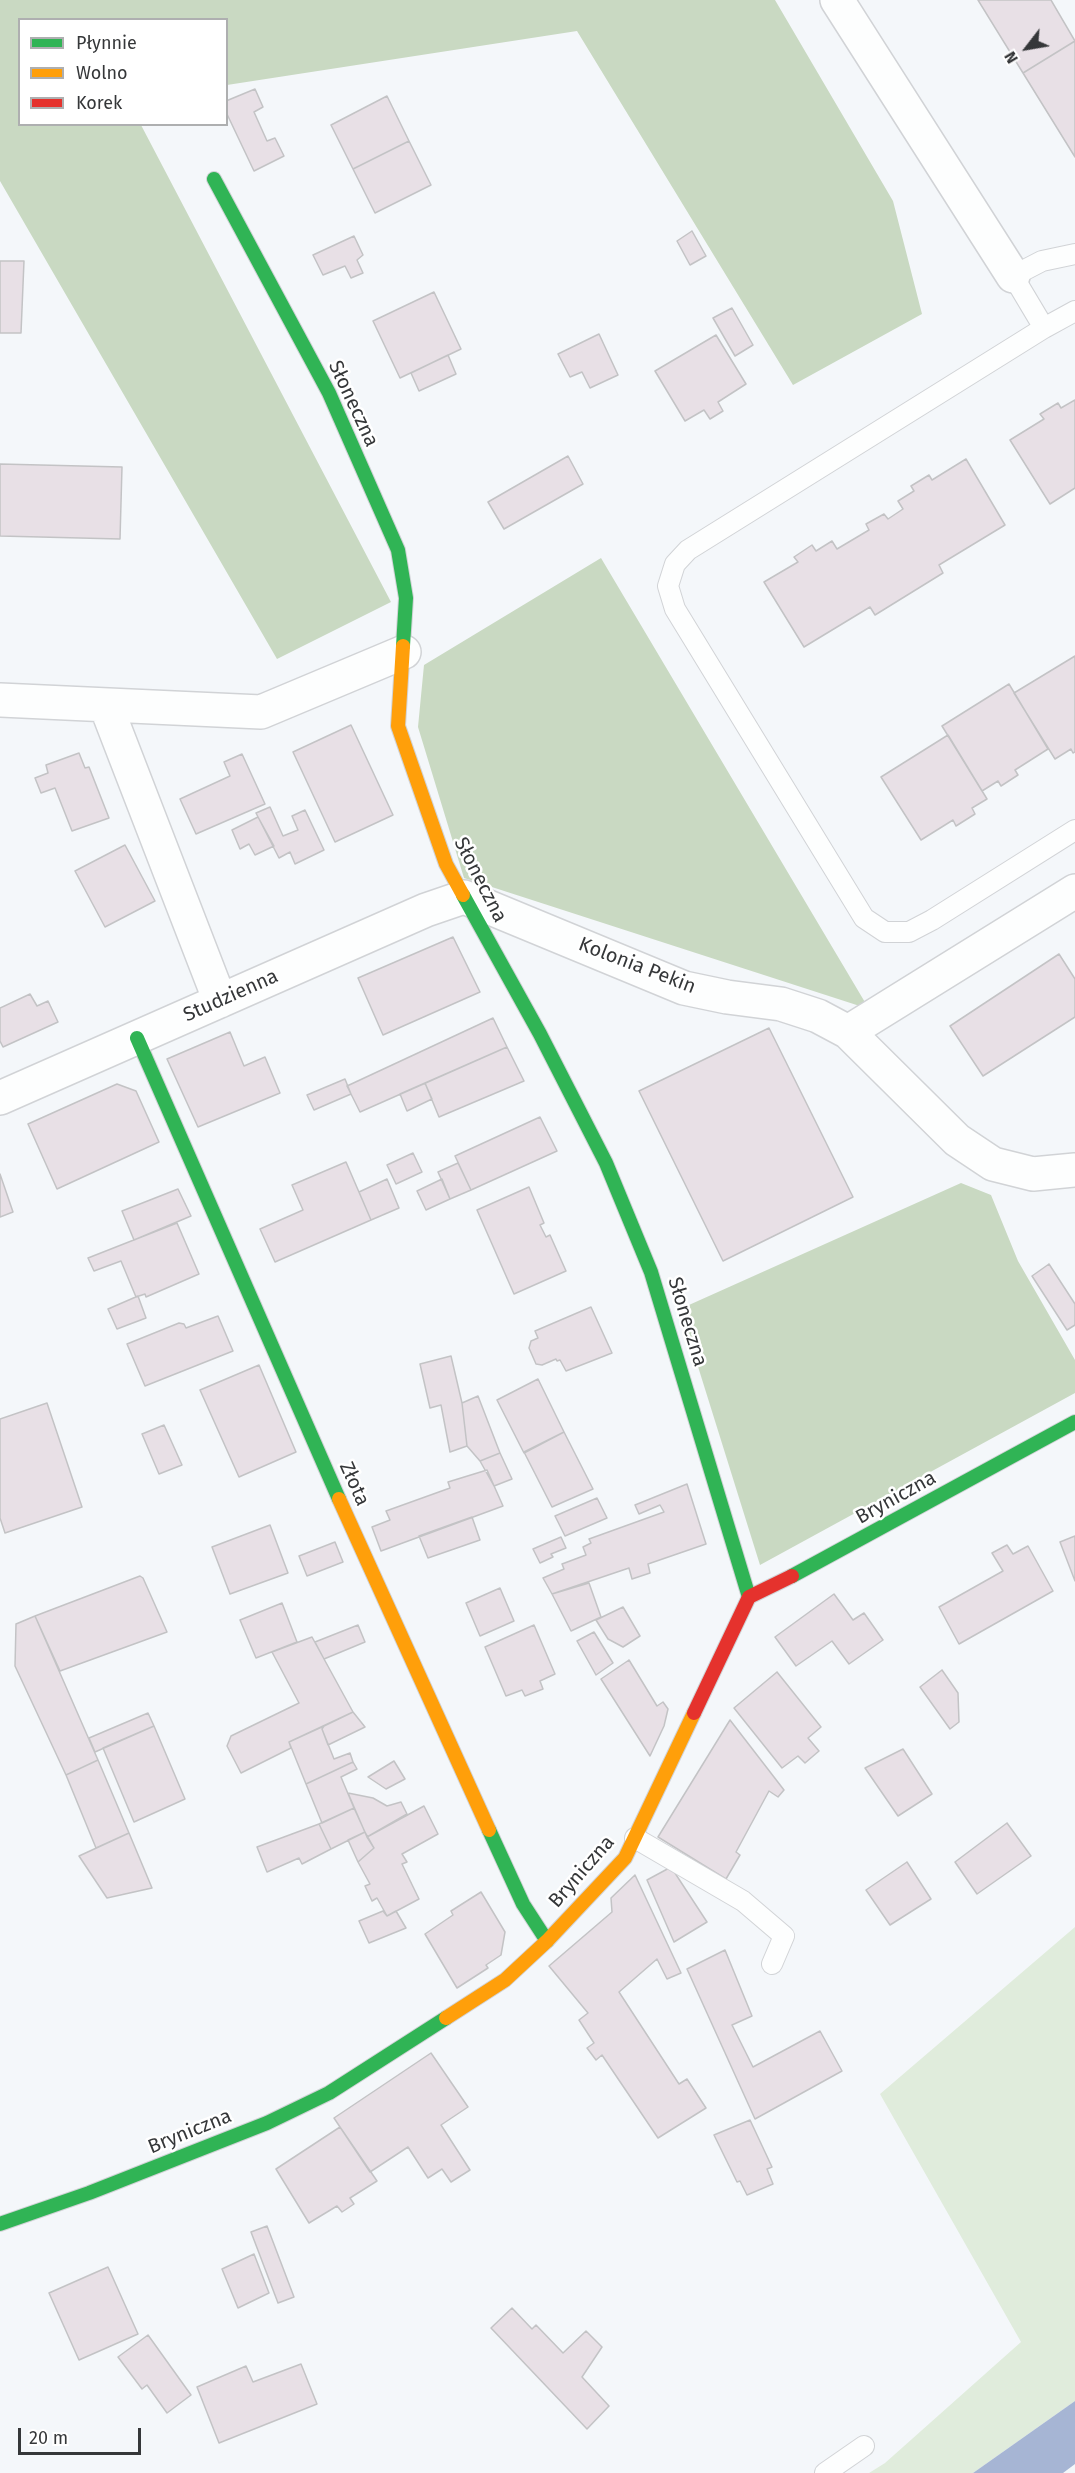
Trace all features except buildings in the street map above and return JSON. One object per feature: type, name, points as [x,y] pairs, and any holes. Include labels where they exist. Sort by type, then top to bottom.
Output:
[{"type":"street","points":[[837,0],[1013,276]]},
{"type":"street","name":"Słoneczna","points":[[214,179],[329,393],[398,550],[406,598],[405,652],[398,726],[446,864],[540,1034],[606,1163],[651,1272],[749,1597]]},
{"type":"street","points":[[0,700],[261,712],[405,652]]},
{"type":"street","points":[[106,706],[220,1001]]},
{"type":"street","points":[[848,1032],[1075,891]]},
{"type":"street","name":"Studzienna","points":[[0,1098],[426,910],[464,897]]},
{"type":"street","name":"Kolonia Pekin","points":[[464,897],[684,988],[727,997],[781,1004],[818,1016],[848,1032],[957,1140],[993,1164],[1034,1174],[1075,1170]]},
{"type":"street","name":"Złota","points":[[137,1038],[384,1601],[523,1904],[547,1941]]},
{"type":"street","name":"Bryniczna","points":[[0,2224],[90,2193],[267,2123],[329,2093],[505,1980],[547,1941],[625,1858],[749,1597],[823,1560],[1075,1422]]},
{"type":"lane","points":[[1044,328],[1013,276],[1042,261],[1075,255]]},
{"type":"lane","points":[[1075,311],[688,549],[675,564],[668,586],[675,609],[864,918],[885,932],[909,932],[932,920],[1075,830]]},
{"type":"lane","points":[[635,1838],[743,1901],[784,1936],[772,1964]]},
{"type":"lane","points":[[825,2473],[864,2446]]},
{"type":"green space","points":[[0,0],[775,0],[893,201],[922,314],[793,385],[577,31],[228,85],[228,18],[18,18],[18,126],[142,126],[391,602],[277,659],[0,181]]},
{"type":"green space","points":[[601,558],[869,1009],[464,878],[418,727],[424,665]]},
{"type":"green space","points":[[961,1183],[991,1195],[1018,1261],[1075,1360],[1075,1393],[760,1565],[680,1309]]},
{"type":"green space","points":[[1075,1927],[1075,2401],[973,2473],[869,2473],[885,2463],[1021,2342],[880,2094]]},
{"type":"water","points":[[1075,2401],[1075,2464],[1063,2473],[973,2473]]},
{"type":"traffic: fast","points":[[214,179],[329,393],[398,550],[406,598],[403,646]]},
{"type":"traffic: fast","points":[[463,895],[540,1034],[606,1163],[651,1272],[749,1597]]},
{"type":"traffic: fast","points":[[137,1038],[339,1499]]},
{"type":"traffic: fast","points":[[792,1576],[1075,1422]]},
{"type":"traffic: fast","points":[[489,1830],[523,1904],[547,1941]]},
{"type":"traffic: fast","points":[[0,2224],[89,2193],[267,2123],[329,2093],[446,2018]]},
{"type":"traffic: slow","points":[[403,646],[398,726],[446,864],[463,895]]},
{"type":"traffic: slow","points":[[339,1499],[489,1830]]},
{"type":"traffic: slow","points":[[446,2018],[505,1980],[547,1941],[625,1858],[694,1713]]},
{"type":"traffic: jam","points":[[694,1713],[749,1597],[792,1576]]}]
